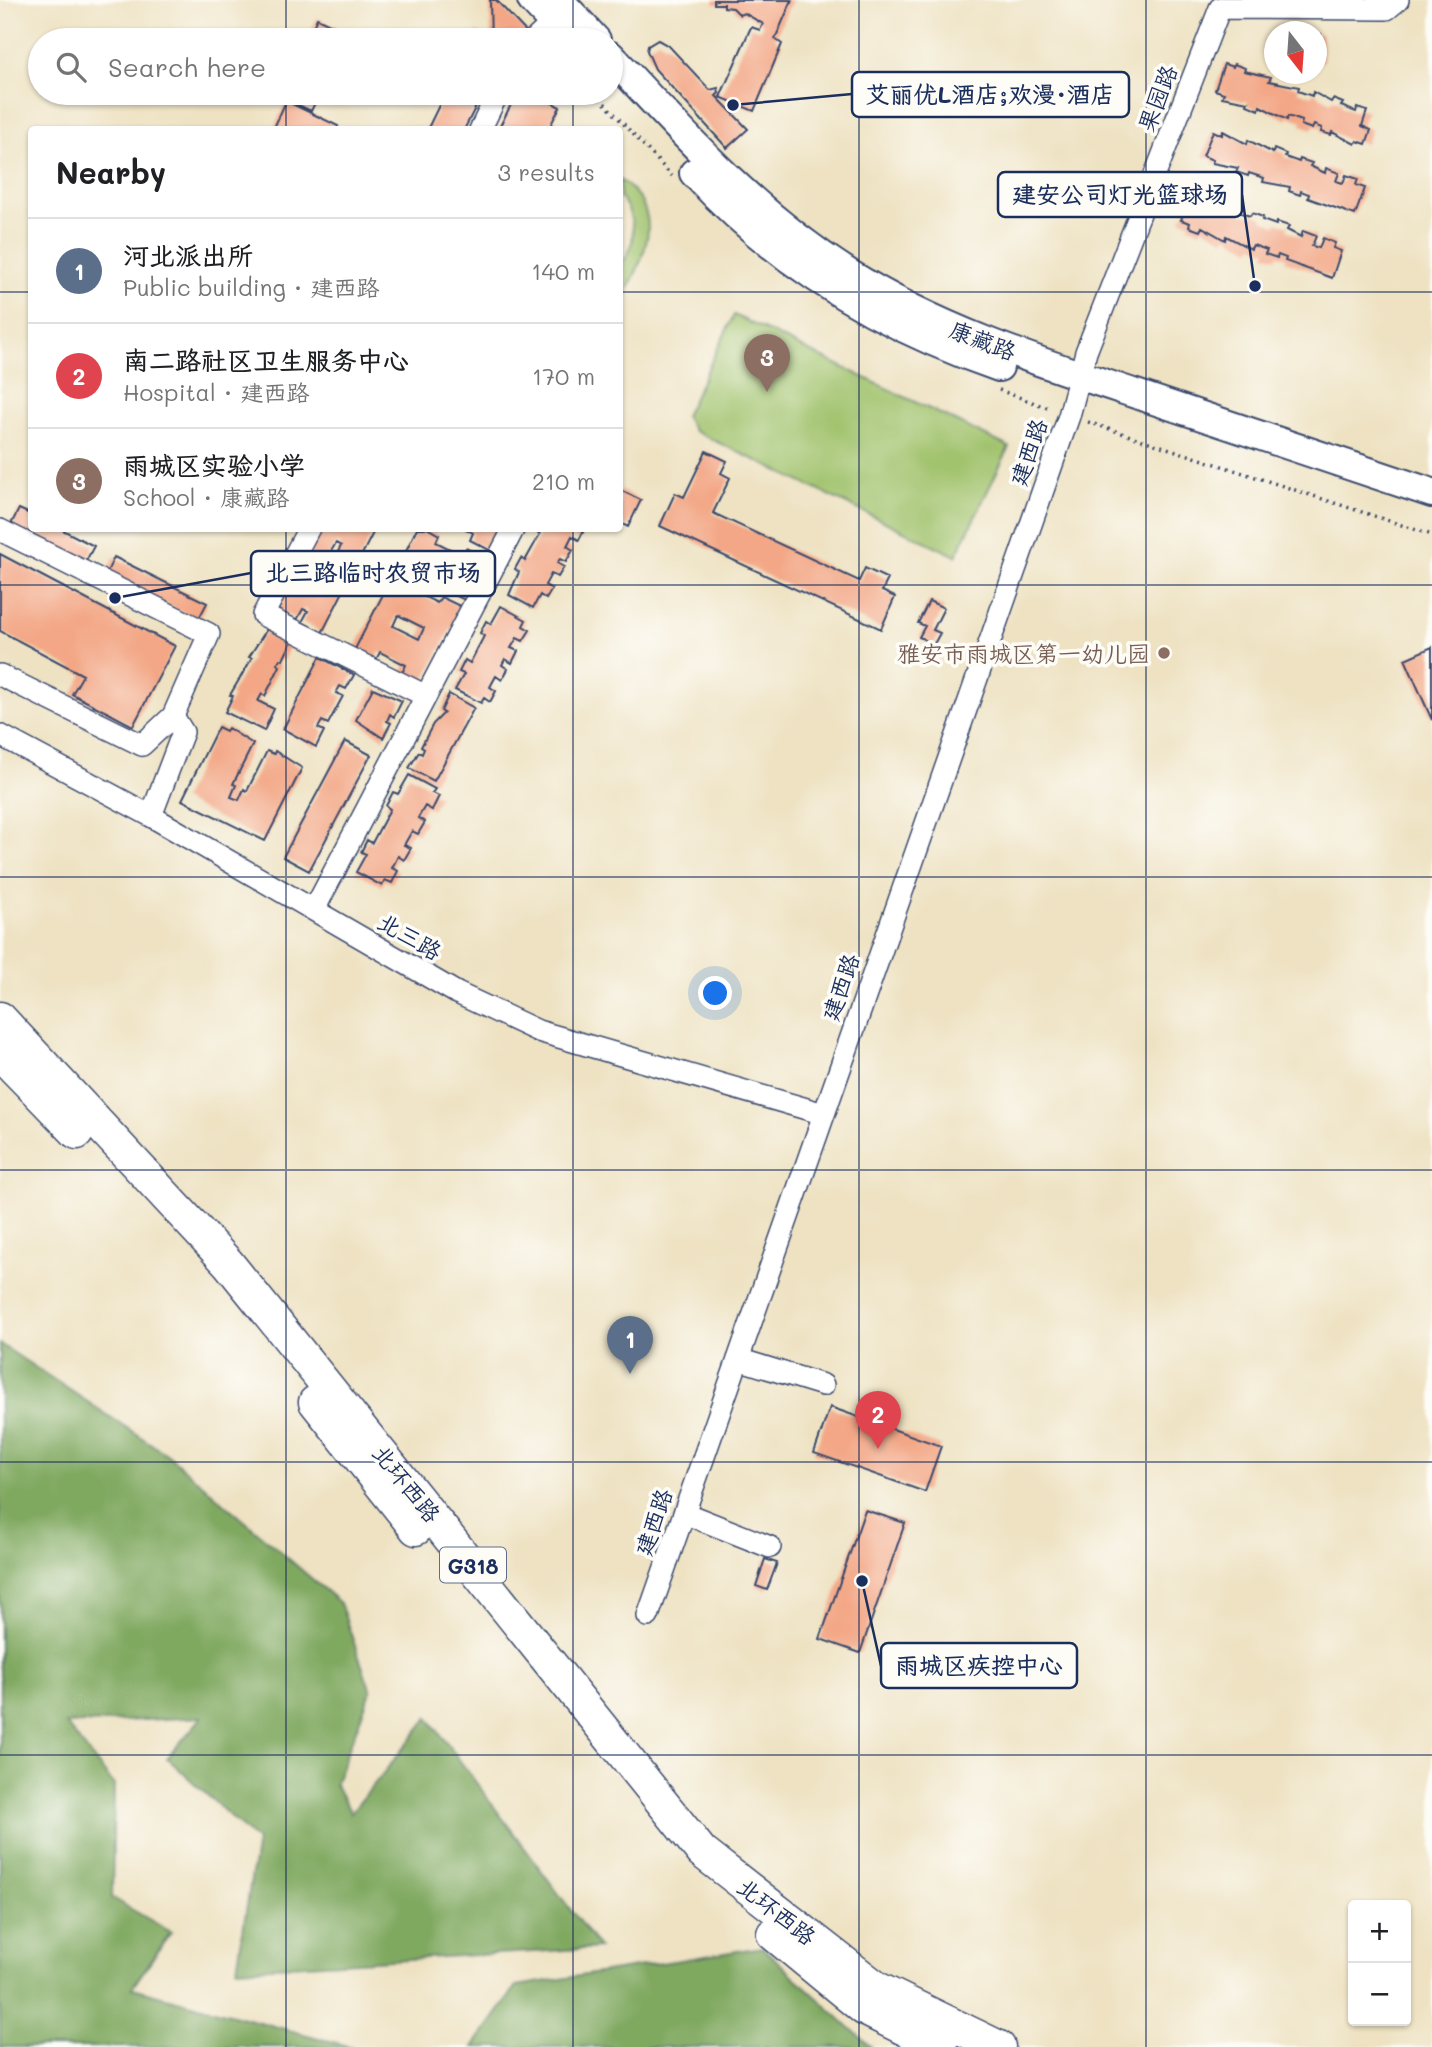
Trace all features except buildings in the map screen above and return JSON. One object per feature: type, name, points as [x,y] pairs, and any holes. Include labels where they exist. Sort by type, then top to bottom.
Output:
[{"type":"highway","name":"北环西路","points":[[0,1018],[228,1263],[702,1852],[877,1988],[999,2047]]},
{"type":"highway","name":"北环西路","points":[[0,1054],[217,1278],[361,1461],[694,1870],[864,2009],[941,2047]]},
{"type":"main road","points":[[532,0],[575,28]]},
{"type":"main road","name":"康藏路","points":[[623,69],[721,175],[791,234],[909,310],[1078,384],[1432,513]]},
{"type":"main road","name":"康藏路","points":[[623,97],[710,191],[774,248],[841,296],[902,329],[973,358],[1078,384],[1432,493]]},
{"type":"street","name":"果园路","points":[[1078,384],[1218,4],[1387,9],[1398,0]]},
{"type":"street","points":[[482,126],[492,105]]},
{"type":"street","name":"建西路","points":[[648,1616],[1078,384]]},
{"type":"street","points":[[0,530],[209,634],[173,716],[142,745],[0,675]]},
{"type":"street","points":[[307,532],[263,615],[426,696]]},
{"type":"street","points":[[314,910],[512,532]]},
{"type":"street","points":[[151,816],[183,732],[173,716]]},
{"type":"street","name":"北三路","points":[[0,735],[151,816],[457,993],[538,1031],[824,1114]]},
{"type":"street","points":[[738,1359],[823,1385]]},
{"type":"street","points":[[684,1513],[769,1547]]},
{"type":"green space","points":[[623,183],[635,193],[644,207],[648,223],[643,255],[623,298],[623,263],[633,236],[632,222],[624,203]]},
{"type":"green space","points":[[734,315],[1009,447],[956,556],[694,431],[685,416]]},
{"type":"green space","points":[[0,1344],[168,1455],[340,1603],[371,1691],[335,1784],[351,1813],[428,1718],[599,1948],[237,1969],[257,1841],[167,1758],[202,1717],[66,1724],[114,1785],[112,1898],[171,1932],[132,1988],[352,2047],[0,2047]]},
{"type":"green space","points":[[762,1947],[871,2047],[473,2047],[517,1986]]},
{"type":"place","name":"艾丽优L酒店;欢漫·酒店","points":[[733,105]]},
{"type":"place","name":"建安公司灯光篮球场","points":[[1255,286]]},
{"type":"place","name":"雨城区实验小学","points":[[767,392]]},
{"type":"place","name":"北三路临时农贸市场","points":[[115,598]]},
{"type":"place","name":"雅安市雨城区第一幼儿园","points":[[1164,653]]},
{"type":"place","name":"河北派出所","points":[[630,1374]]},
{"type":"place","name":"南二路社区卫生服务中心","points":[[878,1449]]},
{"type":"place","name":"雨城区疾控中心","points":[[862,1581]]}]
